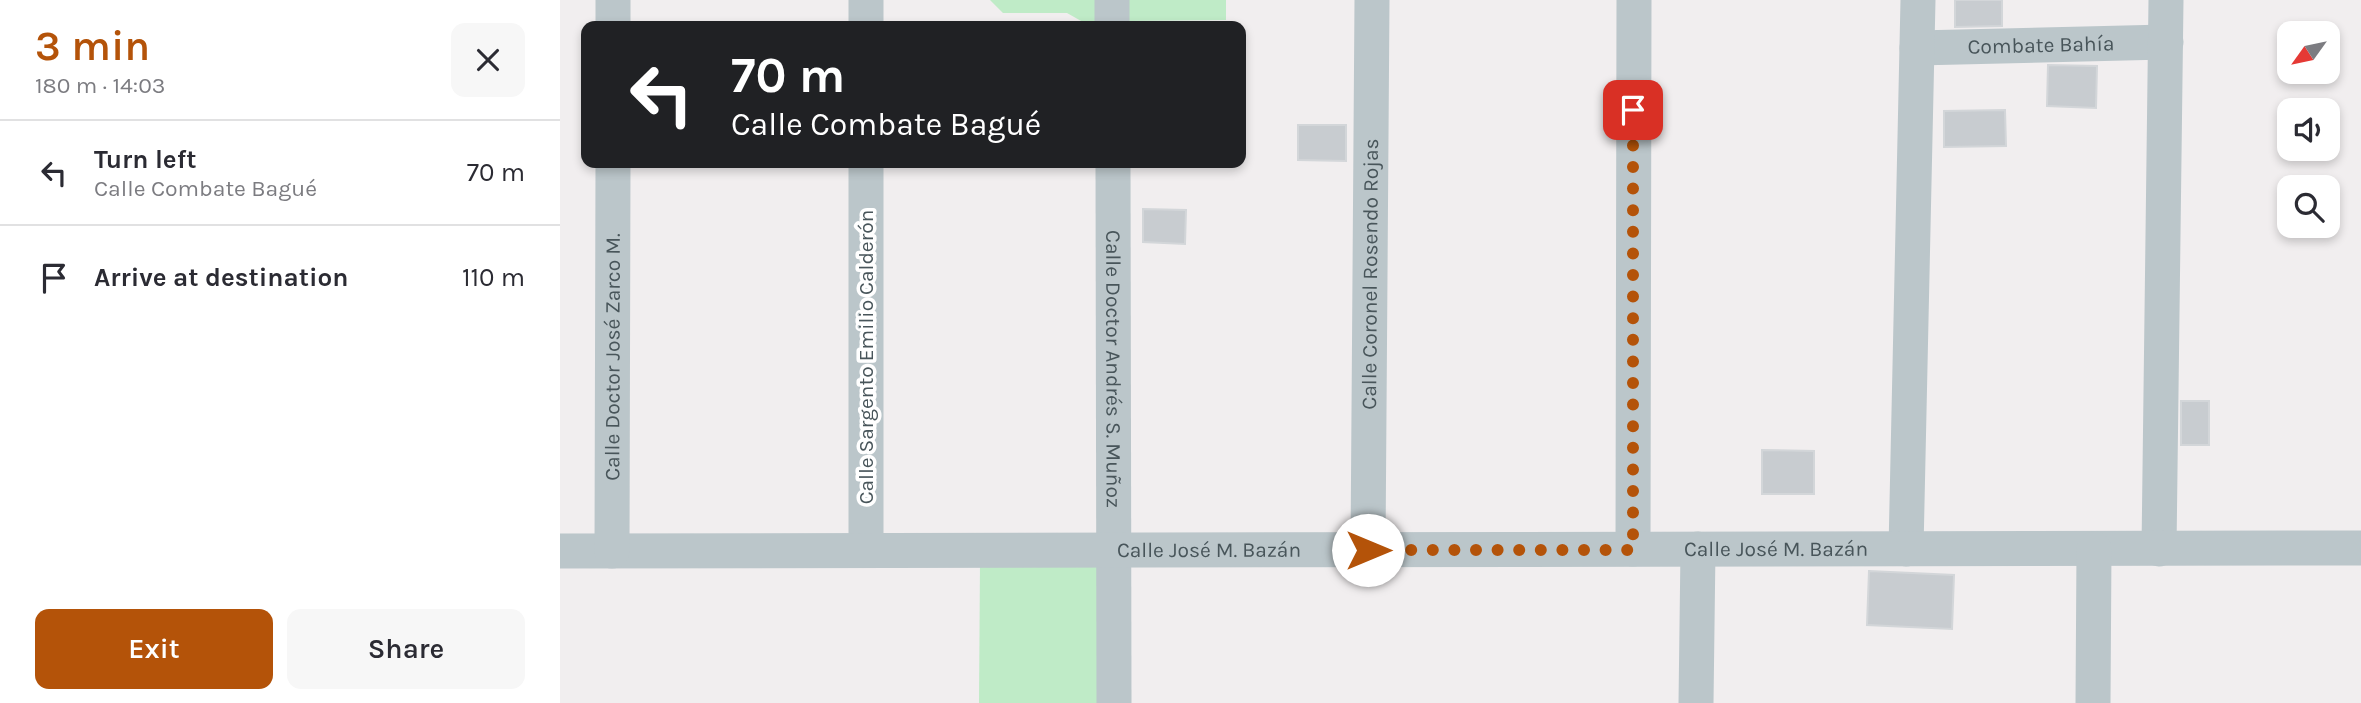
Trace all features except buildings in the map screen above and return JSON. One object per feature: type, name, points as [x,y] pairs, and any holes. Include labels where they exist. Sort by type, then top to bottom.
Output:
[{"type":"street","points":[[613,0],[613,21]]},
{"type":"street","points":[[866,0],[866,21]]},
{"type":"street","points":[[1112,0],[1112,21]]},
{"type":"street","name":"Calle Coronel Rosendo Rojas","points":[[1368,550],[1372,0]]},
{"type":"street","points":[[1633,550],[1634,0]]},
{"type":"street","points":[[1906,549],[1918,0]]},
{"type":"street","points":[[2159,549],[2166,0]]},
{"type":"street","name":"Combate Bahía","points":[[1917,48],[2166,42]]},
{"type":"street","name":"Calle Doctor José Zarco M.","points":[[612,168],[612,551]]},
{"type":"street","name":"Calle Sargento Emilio Calderón","points":[[866,168],[866,551]]},
{"type":"street","name":"Calle Doctor Andrés S. Muñoz","points":[[1112,168],[1114,703]]},
{"type":"street","name":"Calle José M. Bazán","points":[[560,551],[2361,548]]},
{"type":"street","points":[[1696,703],[1698,549]]},
{"type":"street","points":[[2094,549],[2094,703]]},
{"type":"green space","points":[[990,0],[1103,0],[1103,21],[1081,21],[1067,13],[1003,13]]},
{"type":"green space","points":[[1126,0],[1226,0],[1226,20],[1126,21]]},
{"type":"green space","points":[[980,563],[1107,564],[1105,703],[979,703]]},
{"type":"route","points":[[1368,550],[1633,550],[1633,110]]}]
